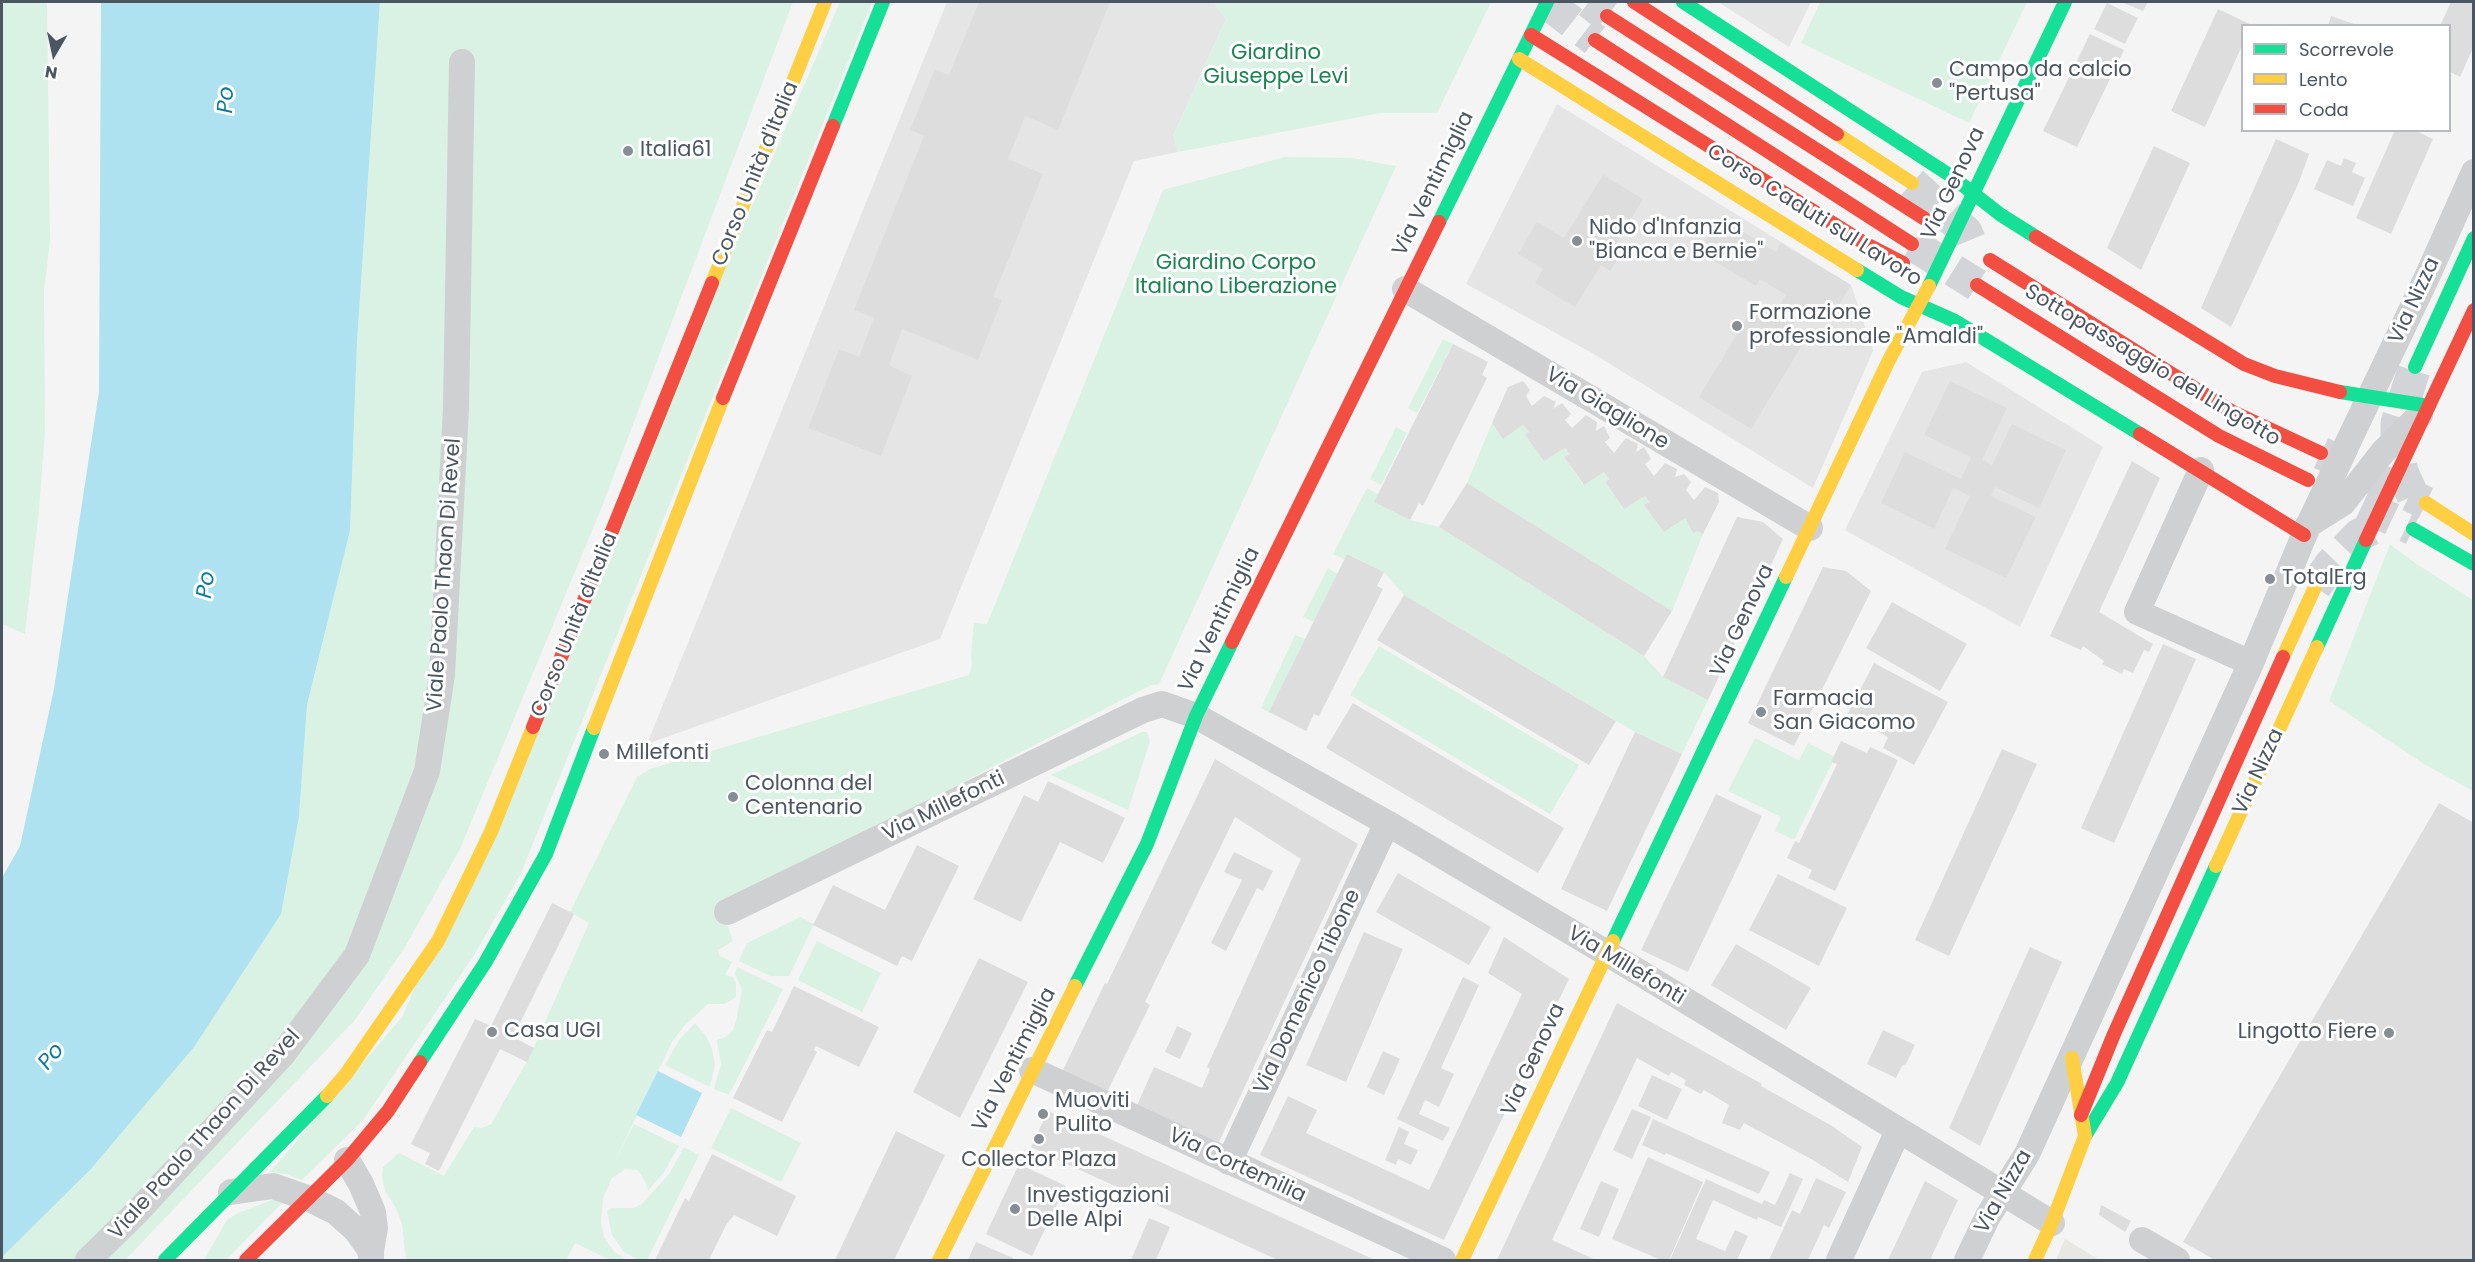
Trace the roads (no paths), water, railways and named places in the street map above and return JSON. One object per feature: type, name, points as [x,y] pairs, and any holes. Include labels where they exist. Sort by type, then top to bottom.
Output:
[{"type":"main road","name":"Corso Unità d'Italia","points":[[165,1260],[330,1093],[346,1074],[438,941],[491,832],[825,2]]},
{"type":"main road","points":[[246,1260],[310,1199],[347,1160],[388,1111],[485,963],[546,854],[682,498],[883,2]]},
{"type":"main road","name":"Via Ventimiglia","points":[[939,1260],[1147,844],[1197,716],[1547,2]]},
{"type":"main road","points":[[1634,2],[1912,183]]},
{"type":"main road","points":[[1683,2],[1952,176],[1972,194],[2009,220],[2244,364],[2275,376],[2369,398],[2429,406]]},
{"type":"main road","name":"Via Genova","points":[[1462,1260],[1888,360],[1920,306],[2065,2]]},
{"type":"main road","points":[[1607,15],[1924,219]]},
{"type":"main road","points":[[1531,35],[1866,244],[1903,263]]},
{"type":"main road","points":[[1595,40],[1912,244]]},
{"type":"main road","name":"Corso Caduti sul Lavoro","points":[[1519,59],[1901,297],[1955,321],[2201,470],[2306,530]]},
{"type":"main road","points":[[2415,367],[2474,238]]},
{"type":"main road","name":"Sottopassaggio del Lingotto","points":[[1990,260],[2231,411],[2321,453]]},
{"type":"main road","name":"Sottopassaggio del Lingotto","points":[[1977,285],[2219,436],[2308,480]]},
{"type":"main road","name":"Via Nizza","points":[[2035,1260],[2052,1223],[2085,1136],[2116,1083],[2474,310]]},
{"type":"main road","points":[[2426,503],[2474,534]]},
{"type":"main road","points":[[2413,528],[2474,564]]},
{"type":"main road","points":[[2081,1115],[2114,1034],[2315,587]]},
{"type":"main road","points":[[2072,1058],[2085,1136]]},
{"type":"main road","points":[[195,1251],[231,1192]]},
{"type":"street","name":"Viale Paolo Thaon Di Revel","points":[[88,1260],[137,1212],[283,1054],[357,955],[427,771],[442,675],[456,408],[462,62]]},
{"type":"street","name":"Via Nizza","points":[[1967,1260],[1988,1216],[2027,1154],[2072,1058],[2250,663],[2306,530],[2427,277],[2474,172]]},
{"type":"street","name":"Via Giaglione","points":[[1405,289],[1810,528]]},
{"type":"street","name":"Via Nizza","points":[[2306,530],[2343,503],[2383,452],[2429,406]]},
{"type":"street","points":[[2201,470],[2137,612],[2250,663]]},
{"type":"street","name":"Via Millefonti","points":[[727,912],[1143,710],[1161,704],[1197,716],[1387,824],[1608,954],[2052,1223]]},
{"type":"street","name":"Via Domenico Tibone","points":[[1228,1162],[1387,824]]},
{"type":"street","name":"Via Cortemilia","points":[[1032,1070],[1443,1260]]},
{"type":"street","points":[[1839,1260],[1898,1131]]},
{"type":"street","points":[[347,1160],[373,1212],[375,1228],[371,1256]]},
{"type":"street","points":[[231,1192],[273,1186],[310,1199],[336,1212],[356,1230],[371,1256]]},
{"type":"street","points":[[2142,1240],[2177,1260]]},
{"type":"water","name":"Po","points":[[101,2],[380,2],[357,342],[350,531],[307,705],[299,816],[281,914],[194,1047],[90,1170],[2,1257],[2,878],[20,846],[54,689],[99,391]]},
{"type":"water","points":[[658,1071],[702,1093],[681,1137],[636,1115]]},
{"type":"tunnel","points":[[1546,2],[1595,40]]},
{"type":"tunnel","points":[[1589,2],[1607,16]]},
{"type":"tunnel","points":[[1912,183],[1966,232],[1973,249]]},
{"type":"tunnel","points":[[1912,244],[1977,285]]},
{"type":"tunnel","points":[[2413,496],[2402,472],[2397,445],[2397,423],[2415,367]]},
{"type":"tunnel","points":[[2321,453],[2426,503]]},
{"type":"tunnel","points":[[2318,484],[2413,529]]},
{"type":"tunnel","points":[[2315,587],[2330,565],[2359,535],[2377,526]]},
{"type":"place","name":"Campo da calcio \"Pertusa\"","points":[[1937,83]]},
{"type":"place","name":"Italia61","points":[[628,151]]},
{"type":"place","name":"Nido d'Infanzia \"Bianca e Bernie\"","points":[[1577,241]]},
{"type":"place","name":"Formazione professionale \"Amaldi\"","points":[[1737,326]]},
{"type":"place","name":"TotalErg","points":[[2270,579]]},
{"type":"place","name":"Farmacia San Giacomo","points":[[1761,712]]},
{"type":"place","name":"Millefonti","points":[[604,754]]},
{"type":"place","name":"Colonna del Centenario","points":[[733,797]]},
{"type":"place","name":"Casa UGI","points":[[492,1032]]},
{"type":"place","name":"Lingotto Fiere","points":[[2389,1033]]},
{"type":"place","name":"Muoviti Pulito","points":[[1043,1114]]},
{"type":"place","name":"Collector Plaza","points":[[1039,1139]]},
{"type":"place","name":"Investigazioni Delle Alpi","points":[[1015,1209]]},
{"type":"park label","name":"Giardino Giuseppe Levi","points":[[1276,66]]},
{"type":"park label","name":"Giardino Corpo Italiano Liberazione","points":[[1236,276]]}]
